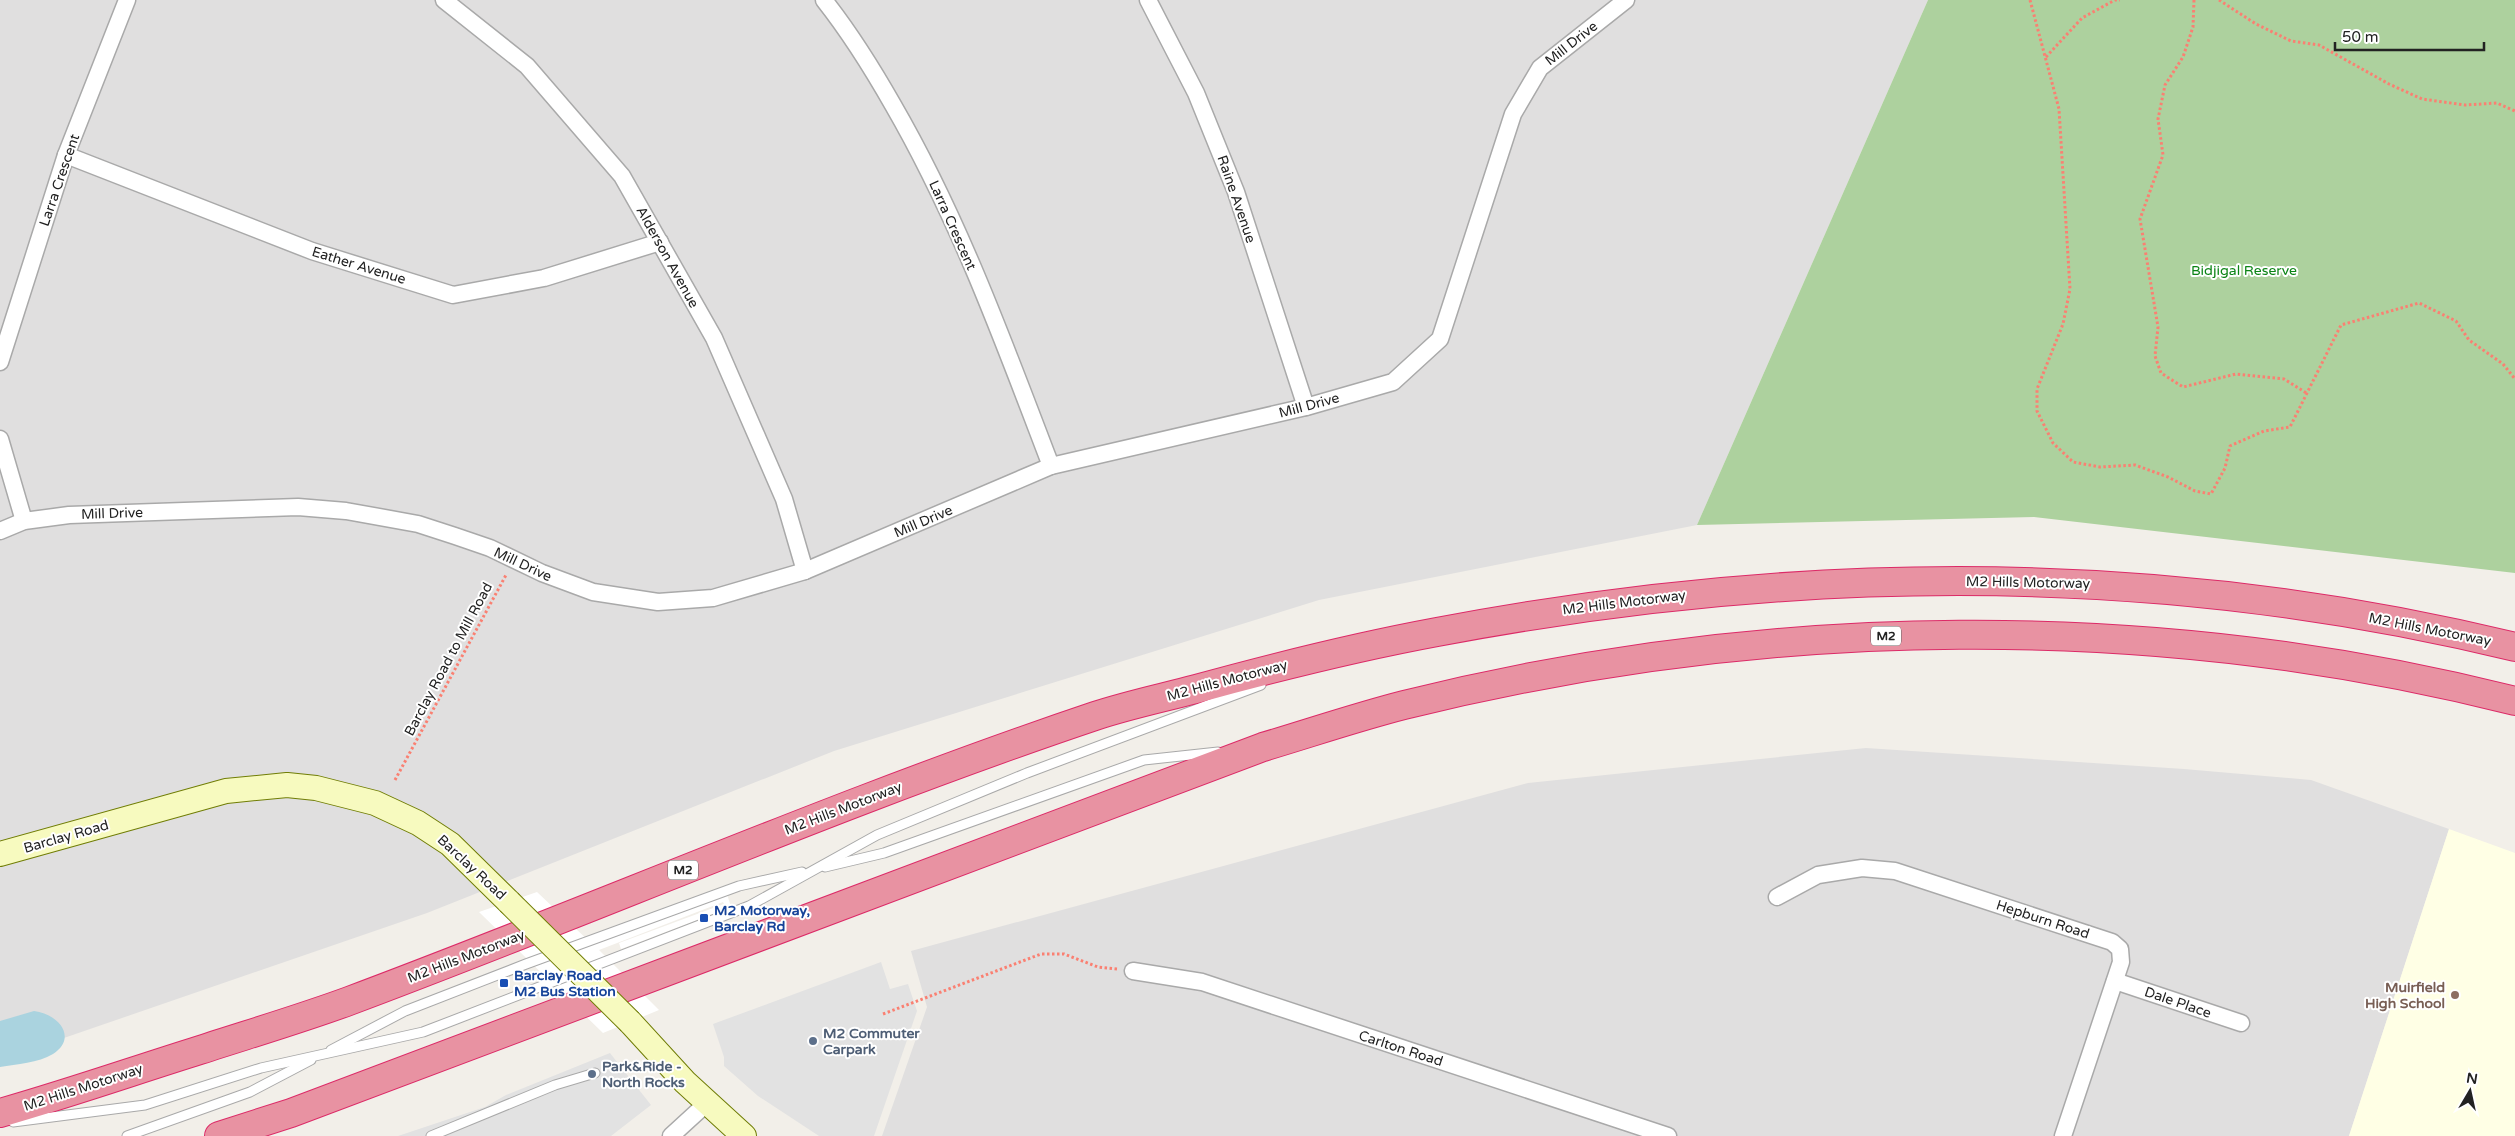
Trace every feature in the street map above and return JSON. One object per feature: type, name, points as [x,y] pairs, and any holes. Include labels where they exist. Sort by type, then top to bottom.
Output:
[{"type":"highway","name":"M2 Hills Motorway","points":[[0,1113],[339,1005],[902,785],[1102,714],[1268,668],[1371,644],[1557,610],[1679,595],[1825,584],[1941,580],[2078,582],[2197,591],[2338,611],[2456,632],[2515,646]]},
{"type":"highway","name":"M2","points":[[219,1136],[291,1113],[1264,747],[1402,706],[1509,682],[1605,664],[1752,644],[1872,636],[1981,634],[2090,638],[2209,647],[2307,659],[2416,679],[2515,701]]},
{"type":"main road","name":"Barclay Road","points":[[0,854],[226,791],[287,785],[316,788],[350,795],[375,803],[418,822],[450,844],[630,1022],[707,1103],[744,1136]]},
{"type":"street","name":"Larra Crescent","points":[[0,362],[66,155],[127,0]]},
{"type":"street","name":"Alderson Avenue","points":[[444,0],[527,66],[622,176],[714,338],[784,499],[805,571]]},
{"type":"street","name":"Larra Crescent","points":[[824,0],[866,59],[919,150],[996,320],[1051,466]]},
{"type":"street","name":"Raine Avenue","points":[[1148,0],[1196,93],[1236,192],[1306,407]]},
{"type":"street","name":"Mill Drive","points":[[0,531],[24,521],[69,515],[120,512],[298,507],[355,512],[418,524],[490,548],[542,574],[593,592],[658,602],[713,598],[805,571],[1051,466],[1306,407],[1393,382],[1440,339],[1513,114],[1540,68],[1626,0]]},
{"type":"street","name":"Eather Avenue","points":[[66,155],[312,251],[453,295],[544,278],[660,242]]},
{"type":"street","points":[[0,442],[24,521]]},
{"type":"street","name":"Hepburn Road","points":[[1777,897],[1818,875],[1862,868],[1895,872],[2112,942],[2120,949],[2121,962],[2063,1136]]},
{"type":"street","name":"Carlton Road","points":[[1132,971],[1202,982],[1668,1136]]},
{"type":"street","name":"Dale Place","points":[[2114,981],[2241,1023]]},
{"type":"street","points":[[671,1136],[707,1103]]},
{"type":"lane","name":"M2","points":[[1289,674],[1371,644]]},
{"type":"lane","name":"M2","points":[[0,1124],[145,1105],[261,1068],[423,1032],[537,990],[749,906],[877,835],[1027,773],[1271,681]]},
{"type":"lane","name":"M2","points":[[127,1136],[250,1092],[405,1011],[526,964],[739,886],[884,853],[1144,760],[1264,747]]},
{"type":"lane","points":[[431,1136],[555,1085],[596,1073]]},
{"type":"path","points":[[2030,0],[2059,109],[2070,289],[2063,324],[2037,389],[2037,411],[2054,443],[2073,462],[2100,467],[2135,465],[2168,477],[2195,492],[2211,494],[2225,468],[2230,446],[2264,431],[2290,427],[2341,325],[2419,303],[2456,320],[2469,340],[2503,364],[2515,379]]},
{"type":"path","points":[[2045,57],[2082,18],[2115,0],[2120,0]]},
{"type":"path","points":[[2194,0],[2193,27],[2183,57],[2165,85],[2158,119],[2163,155],[2140,219],[2158,327],[2155,356],[2161,373],[2184,387],[2236,374],[2284,379],[2308,394]]},
{"type":"path","points":[[2219,0],[2256,24],[2291,41],[2319,45],[2389,84],[2422,99],[2465,105],[2497,103],[2515,111]]},
{"type":"path","name":"Barclay Road to Mill Road","points":[[395,780],[514,559]]},
{"type":"path","points":[[883,1014],[1042,954],[1064,954],[1098,967],[1132,971]]},
{"type":"shaded area","points":[[0,0],[1928,0],[1697,525],[1319,600],[834,751],[427,913],[0,1060]]},
{"type":"shaded area","points":[[1866,748],[2184,769],[2311,780],[2449,829],[2349,1136],[882,1136],[927,1007],[911,951],[1528,783]]},
{"type":"shaded area","name":"Muirfield High School","points":[[2449,829],[2515,853],[2515,1136],[2349,1136]]},
{"type":"shaded area","name":"M2 Commuter Carpark","points":[[881,962],[890,989],[908,984],[917,1011],[874,1136],[819,1136],[758,1096],[724,1066],[724,1057],[713,1024]]},
{"type":"shaded area","name":"Park&Ride - North Rocks","points":[[610,1053],[651,1105],[611,1136],[398,1136],[485,1107],[506,1095]]},
{"type":"green space","name":"Bidjigal Reserve","points":[[1928,0],[2515,0],[2515,573],[2034,517],[1697,525]]},
{"type":"water","points":[[34,1011],[43,1013],[58,1022],[65,1034],[60,1048],[53,1054],[41,1059],[0,1067],[0,1021]]},
{"type":"pier","points":[[537,892],[593,945],[727,894],[731,907],[621,949],[619,943],[724,904],[723,902],[599,950],[659,1010],[603,1033],[479,912]]},
{"type":"place","name":"M2 Motorway, Barclay Rd","points":[[704,918]]},
{"type":"place","name":"Barclay Road M2 Bus Station","points":[[504,983]]},
{"type":"place","name":"Muirfield High School","points":[[2455,995]]},
{"type":"place","name":"M2 Commuter Carpark","points":[[813,1041]]},
{"type":"place","name":"Park&Ride - North Rocks","points":[[592,1074]]}]
